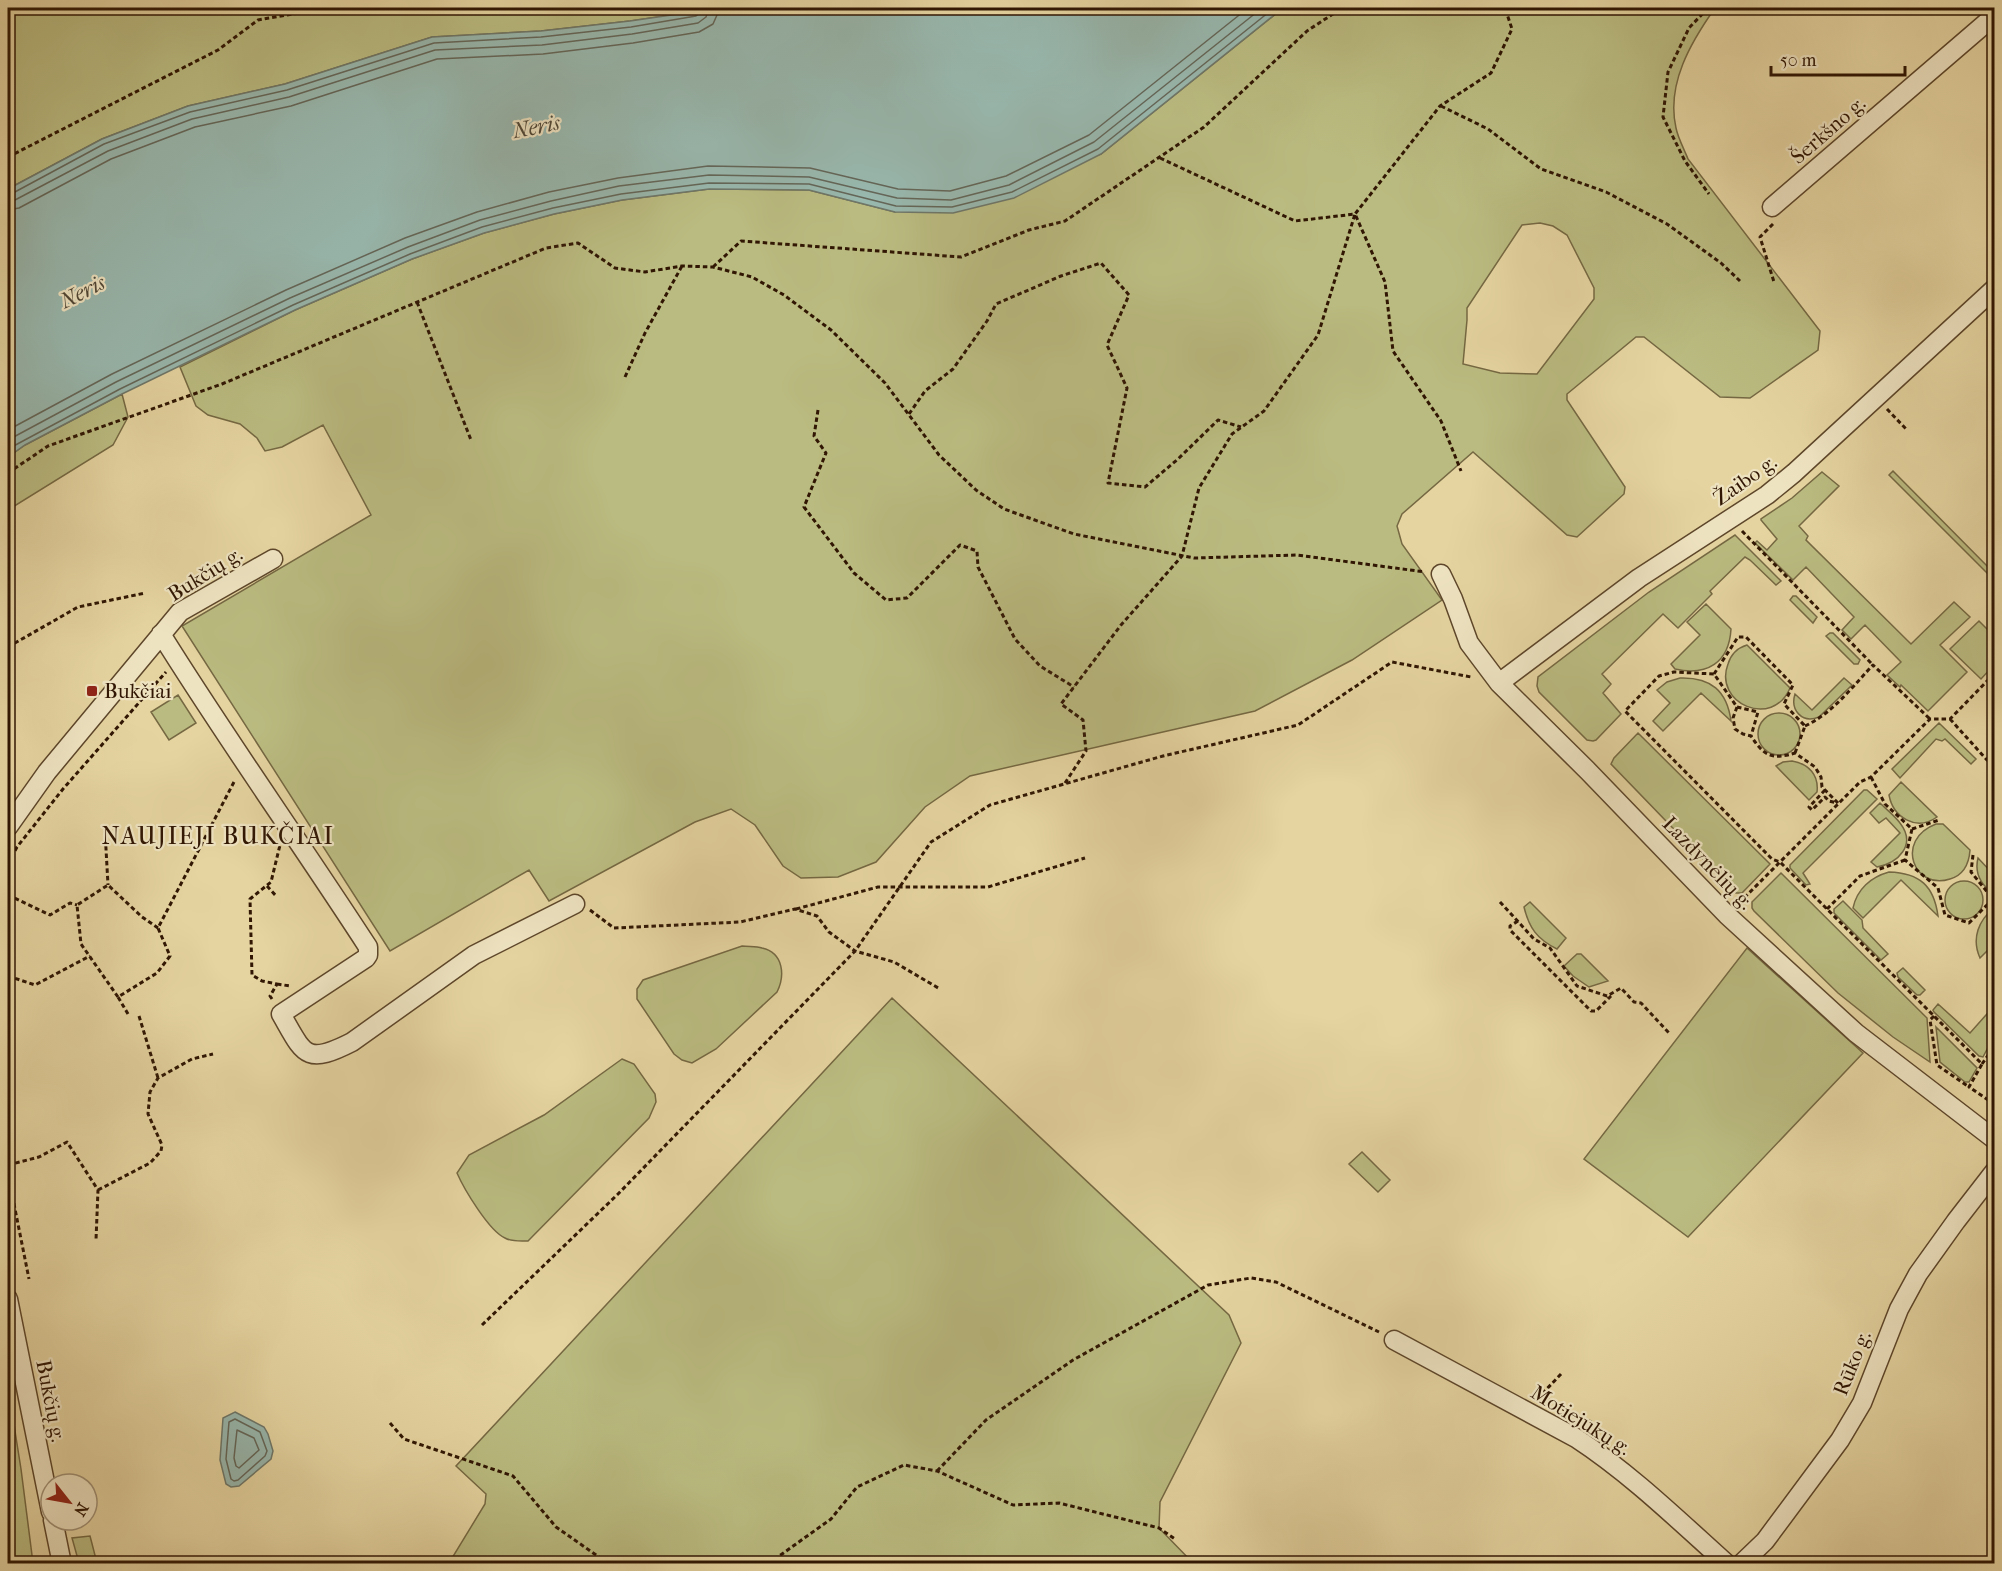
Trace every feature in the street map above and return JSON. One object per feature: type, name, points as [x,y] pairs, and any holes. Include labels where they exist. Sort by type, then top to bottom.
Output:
[{"type":"street","name":"Šerkšno g.","points":[[1772,207],[1995,16]]},
{"type":"street","name":"Žaibo g.","points":[[1499,683],[1639,578],[1767,495],[1995,289]]},
{"type":"street","name":"Bukčių g.","points":[[8,827],[47,772],[180,612],[273,559]]},
{"type":"street","name":"Lazdynėlių g.","points":[[1441,574],[1469,643],[1499,683],[1587,770],[1726,915],[1856,1033],[1995,1139]]},
{"type":"street","points":[[161,634],[368,947],[366,958],[281,1014],[300,1048],[306,1052],[330,1053],[352,1042],[474,955],[575,904]]},
{"type":"street","name":"Rūko g.","points":[[1741,1563],[1765,1541],[1840,1440],[1862,1403],[1899,1309],[1918,1274],[1995,1172]]},
{"type":"street","name":"Bukčių g.","points":[[8,1299],[43,1472]]},
{"type":"street","name":"Motiejukų g.","points":[[1394,1340],[1590,1447],[1625,1473],[1727,1563]]},
{"type":"street","points":[[56,1532],[62,1563]]},
{"type":"path","points":[[8,157],[218,50],[258,20],[327,8]]},
{"type":"path","points":[[713,267],[741,241],[961,257],[1029,230],[1065,221],[1204,127],[1307,30],[1342,8]]},
{"type":"path","points":[[1064,784],[1086,751],[1083,720],[1061,704],[1121,625],[1182,556],[1199,488],[1232,434],[1264,411],[1318,335],[1354,214],[1440,106],[1491,73],[1512,29],[1505,8]]},
{"type":"path","points":[[1708,8],[1689,28],[1668,72],[1663,117],[1685,161],[1709,194]]},
{"type":"path","points":[[1440,106],[1488,129],[1541,169],[1606,192],[1667,224],[1721,263],[1740,280]]},
{"type":"path","points":[[1160,158],[1295,221],[1354,214]]},
{"type":"path","points":[[1772,207],[1777,219],[1760,237],[1774,282]]},
{"type":"path","points":[[1354,214],[1385,282],[1393,351],[1441,421],[1461,471]]},
{"type":"path","points":[[8,473],[48,446],[222,384],[546,248],[578,243],[615,268],[645,272],[682,266],[713,267],[752,278],[784,295],[831,330],[885,382],[939,455],[976,490],[1004,509],[1074,534],[1194,558],[1297,555],[1441,574]]},
{"type":"path","points":[[909,414],[925,391],[953,369],[987,321],[996,304],[1061,276],[1101,263],[1129,295],[1107,345],[1127,387],[1108,483],[1144,487],[1178,459],[1218,420],[1242,427]]},
{"type":"path","points":[[625,377],[645,333],[682,266]]},
{"type":"path","points":[[417,302],[471,440]]},
{"type":"path","points":[[818,410],[814,436],[826,453],[804,507],[854,573],[886,600],[907,598],[926,576],[960,545],[977,552],[978,567],[1015,639],[1040,666],[1074,687]]},
{"type":"path","points":[[1891,412],[1906,429]]},
{"type":"path","points":[[1732,518],[1738,528],[1873,665],[1930,719],[1950,719],[1995,675]]},
{"type":"path","points":[[8,647],[78,606],[145,593]]},
{"type":"path","points":[[1714,674],[1738,637],[1746,637],[1793,685],[1784,704],[1805,726]]},
{"type":"path","points":[[8,864],[17,847],[70,781],[177,660]]},
{"type":"path","points":[[482,1325],[618,1194],[855,951],[931,842],[990,805],[1163,756],[1298,724],[1392,662],[1499,683]]},
{"type":"path","points":[[1795,753],[1805,726],[1818,720],[1829,711],[1873,665]]},
{"type":"path","points":[[1714,674],[1674,672],[1659,676],[1625,711],[1772,859],[1780,862],[1983,1064]]},
{"type":"path","points":[[1714,674],[1737,707],[1758,712],[1751,736]]},
{"type":"path","points":[[1737,707],[1733,718],[1735,729],[1751,736],[1759,748],[1770,756],[1783,757],[1795,753]]},
{"type":"path","points":[[1726,915],[1838,803],[1860,782],[1871,777],[1930,719]]},
{"type":"path","points":[[1950,719],[1987,760],[1995,758]]},
{"type":"path","points":[[1795,753],[1815,767],[1821,777],[1822,787],[1838,803]]},
{"type":"path","points":[[158,928],[244,762]]},
{"type":"path","points":[[1871,777],[1885,804],[1912,829]]},
{"type":"path","points":[[1825,790],[1809,807],[1812,810],[1825,797],[1829,801],[1838,803]]},
{"type":"path","points":[[1912,829],[1939,820]]},
{"type":"path","points":[[281,1014],[270,996],[277,984],[262,981],[252,975],[250,900],[271,882],[286,823]]},
{"type":"path","points":[[1905,860],[1912,829]]},
{"type":"path","points":[[105,831],[108,885],[142,917],[158,928],[170,956],[157,973],[118,997]]},
{"type":"path","points":[[1905,860],[1938,888],[1945,915],[1969,923],[1994,899],[1971,872],[1973,855]]},
{"type":"path","points":[[575,904],[589,909],[614,928],[741,922],[878,887],[988,887],[1086,858]]},
{"type":"path","points":[[1827,909],[1860,876],[1905,860]]},
{"type":"path","points":[[8,895],[50,915],[70,903],[77,905],[108,885]]},
{"type":"path","points":[[267,886],[277,897]]},
{"type":"path","points":[[1500,902],[1534,939],[1554,952],[1577,986],[1607,996],[1612,995]]},
{"type":"path","points":[[77,905],[81,944],[128,1014]]},
{"type":"path","points":[[795,909],[817,916],[829,932],[855,951],[894,962],[940,989]]},
{"type":"path","points":[[1518,921],[1510,927],[1513,933],[1591,1011],[1600,1008],[1621,988],[1634,1002],[1641,1003],[1671,1034]]},
{"type":"path","points":[[8,976],[35,985],[90,956]]},
{"type":"path","points":[[139,1016],[158,1078]]},
{"type":"path","points":[[1934,1016],[1930,1020],[1937,1065],[1995,1104]]},
{"type":"path","points":[[1969,1087],[1991,1051],[1995,1049]]},
{"type":"path","points":[[98,1190],[150,1163],[161,1151],[162,1145],[148,1114],[150,1092],[158,1078],[192,1059],[213,1054]]},
{"type":"path","points":[[8,1165],[39,1157],[67,1142],[98,1190],[96,1240]]},
{"type":"path","points":[[8,1174],[29,1279]]},
{"type":"path","points":[[937,1471],[986,1420],[1073,1360],[1208,1285],[1251,1278],[1276,1282],[1394,1340]]},
{"type":"path","points":[[1561,1374],[1541,1395],[1569,1412]]},
{"type":"path","points":[[1578,1418],[1592,1422]]},
{"type":"path","points":[[390,1423],[404,1439],[513,1476],[556,1527],[609,1563]]},
{"type":"path","points":[[768,1563],[831,1519],[857,1487],[904,1465],[937,1471],[1013,1505],[1059,1503],[1159,1528],[1175,1539]]},
{"type":"green space","points":[[8,8],[720,8],[541,31],[432,37],[285,84],[188,106],[102,139],[8,189]]},
{"type":"green space","points":[[1283,8],[1715,8],[1689,49],[1678,80],[1674,95],[1677,132],[1688,159],[1820,331],[1818,350],[1750,398],[1720,397],[1644,337],[1636,337],[1567,394],[1567,400],[1625,487],[1624,494],[1577,537],[1567,535],[1473,452],[1402,514],[1397,526],[1402,544],[1442,600],[1352,660],[1255,711],[970,776],[925,807],[876,862],[838,877],[801,878],[783,866],[755,825],[731,809],[695,822],[549,901],[529,870],[390,951],[182,626],[371,515],[323,425],[282,447],[265,451],[257,438],[240,424],[208,415],[196,406],[180,367],[295,310],[412,259],[484,233],[554,214],[622,200],[709,189],[809,190],[895,212],[1101,154]],"holes":[[[1540,223],[1553,226],[1567,235],[1594,288],[1594,299],[1537,374],[1500,373],[1463,364],[1467,308],[1522,225]]]},
{"type":"green space","points":[[122,394],[128,417],[113,445],[8,510],[8,457],[25,445]]},
{"type":"green space","points":[[1893,471],[1994,573],[1994,580],[1889,475]]},
{"type":"green space","points":[[1822,472],[1839,486],[1799,526],[1808,536],[1806,540],[1911,644],[1954,602],[1970,617],[1940,645],[1967,672],[1928,711],[1887,675],[1901,662],[1865,625],[1851,639],[1842,630],[1854,617],[1806,567],[1793,580],[1755,543],[1757,541],[1767,550],[1777,539],[1761,519],[1792,498]]},
{"type":"green space","points":[[1735,535],[1781,581],[1776,585],[1745,557],[1710,591],[1712,594],[1678,628],[1663,614],[1602,674],[1611,684],[1603,693],[1621,714],[1596,740],[1587,740],[1539,692],[1538,677],[1649,592]]},
{"type":"green space","points":[[1796,596],[1817,617],[1813,623],[1790,600]]},
{"type":"green space","points":[[1706,604],[1731,629],[1726,651],[1714,664],[1706,668],[1687,671],[1675,669],[1671,664],[1700,635],[1687,622]]},
{"type":"green space","points":[[1979,621],[1994,636],[1994,665],[1981,679],[1950,649]]},
{"type":"green space","points":[[1833,633],[1860,660],[1858,664],[1854,664],[1826,636]]},
{"type":"green space","points":[[1747,645],[1790,688],[1782,700],[1771,707],[1759,709],[1747,706],[1737,700],[1729,690],[1726,678],[1729,660],[1735,652]]},
{"type":"green space","points":[[1680,678],[1700,680],[1716,688],[1726,701],[1731,721],[1701,693],[1663,731],[1653,721],[1670,703],[1657,690],[1667,682]]},
{"type":"green space","points":[[1844,678],[1852,685],[1819,717],[1807,719],[1796,710],[1795,694],[1812,710]]},
{"type":"green space","points":[[178,695],[196,723],[169,740],[151,712]]},
{"type":"green space","points":[[1779,713],[1794,719],[1800,734],[1794,749],[1779,755],[1764,749],[1758,734],[1764,719]]},
{"type":"green space","points":[[1939,723],[1976,759],[1971,764],[1945,739],[1942,741],[1936,739],[1900,778],[1892,769]]},
{"type":"green space","points":[[1638,733],[1770,864],[1742,893],[1736,893],[1611,764]]},
{"type":"green space","points":[[1792,761],[1812,771],[1816,780],[1817,792],[1809,800],[1776,766]]},
{"type":"green space","points":[[1901,782],[1937,817],[1921,823],[1900,816],[1891,803],[1889,795]]},
{"type":"green space","points":[[1864,790],[1877,799],[1803,873],[1810,884],[1806,885],[1790,868],[1790,865]]},
{"type":"green space","points":[[1880,803],[1900,823],[1907,839],[1903,852],[1898,857],[1892,862],[1877,867],[1871,862],[1900,833],[1886,818],[1879,823],[1870,813]]},
{"type":"green space","points":[[1936,824],[1943,824],[1970,850],[1967,864],[1962,872],[1950,879],[1937,881],[1927,878],[1919,871],[1912,852],[1915,841],[1923,831]]},
{"type":"green space","points":[[1978,858],[1994,875],[1994,894],[1985,887],[1980,879],[1977,869]]},
{"type":"green space","points":[[1889,872],[1909,875],[1924,883],[1933,897],[1938,916],[1901,880],[1863,918],[1853,908],[1858,895],[1876,877]]},
{"type":"green space","points":[[1781,873],[1927,1018],[1930,1062],[1893,1037],[1838,993],[1754,911],[1752,902]]},
{"type":"green space","points":[[1964,881],[1978,886],[1983,900],[1978,914],[1964,919],[1950,914],[1945,900],[1950,886]]},
{"type":"green space","points":[[1843,901],[1862,920],[1863,928],[1888,954],[1881,960],[1834,913],[1834,909]]},
{"type":"green space","points":[[1530,902],[1566,938],[1557,949],[1539,937],[1531,927],[1524,907]]},
{"type":"green space","points":[[1994,908],[1994,944],[1980,958],[1976,943],[1978,930],[1984,918]]},
{"type":"green space","points":[[742,946],[760,947],[775,955],[779,960],[782,972],[777,992],[716,1049],[692,1063],[682,1060],[674,1054],[637,999],[637,989],[643,980]]},
{"type":"green space","points":[[1747,948],[1863,1053],[1688,1237],[1584,1159]]},
{"type":"green space","points":[[1577,954],[1581,954],[1608,981],[1589,987],[1573,976],[1564,966]]},
{"type":"green space","points":[[1903,968],[1925,990],[1920,995],[1917,995],[1898,977],[1897,973]]},
{"type":"green space","points":[[892,998],[1229,1315],[1241,1343],[1160,1502],[1159,1528],[1193,1563],[449,1563],[485,1504],[486,1494],[456,1466]]},
{"type":"green space","points":[[1938,1004],[1970,1033],[1994,1006],[1994,1036],[1983,1057],[1979,1056],[1934,1012]]},
{"type":"green space","points":[[1936,1027],[1977,1068],[1969,1082],[1965,1082],[1940,1062]]},
{"type":"green space","points":[[622,1059],[634,1064],[655,1094],[656,1102],[649,1118],[528,1241],[510,1240],[499,1234],[478,1209],[457,1173],[469,1155],[544,1115]]},
{"type":"green space","points":[[1362,1152],[1390,1180],[1378,1192],[1349,1164]]},
{"type":"green space","points":[[8,1387],[21,1469],[33,1563],[8,1563]]},
{"type":"green space","points":[[90,1536],[97,1563],[79,1563],[72,1538]]},
{"type":"water","name":"Neris","points":[[720,8],[1283,8],[1101,154],[1014,198],[953,213],[895,212],[809,190],[709,189],[622,200],[554,214],[484,233],[412,259],[295,310],[122,394],[25,445],[8,457],[8,189],[102,139],[188,106],[285,84],[432,37],[541,31]]},
{"type":"water","points":[[235,1412],[264,1427],[273,1451],[271,1459],[239,1486],[231,1487],[226,1484],[220,1460],[223,1418]]},
{"type":"place","name":"Bukčiai","points":[[92,691]]},
{"type":"district","name":"NAUJIEJI BUKČIAI","points":[[218,836]]}]
